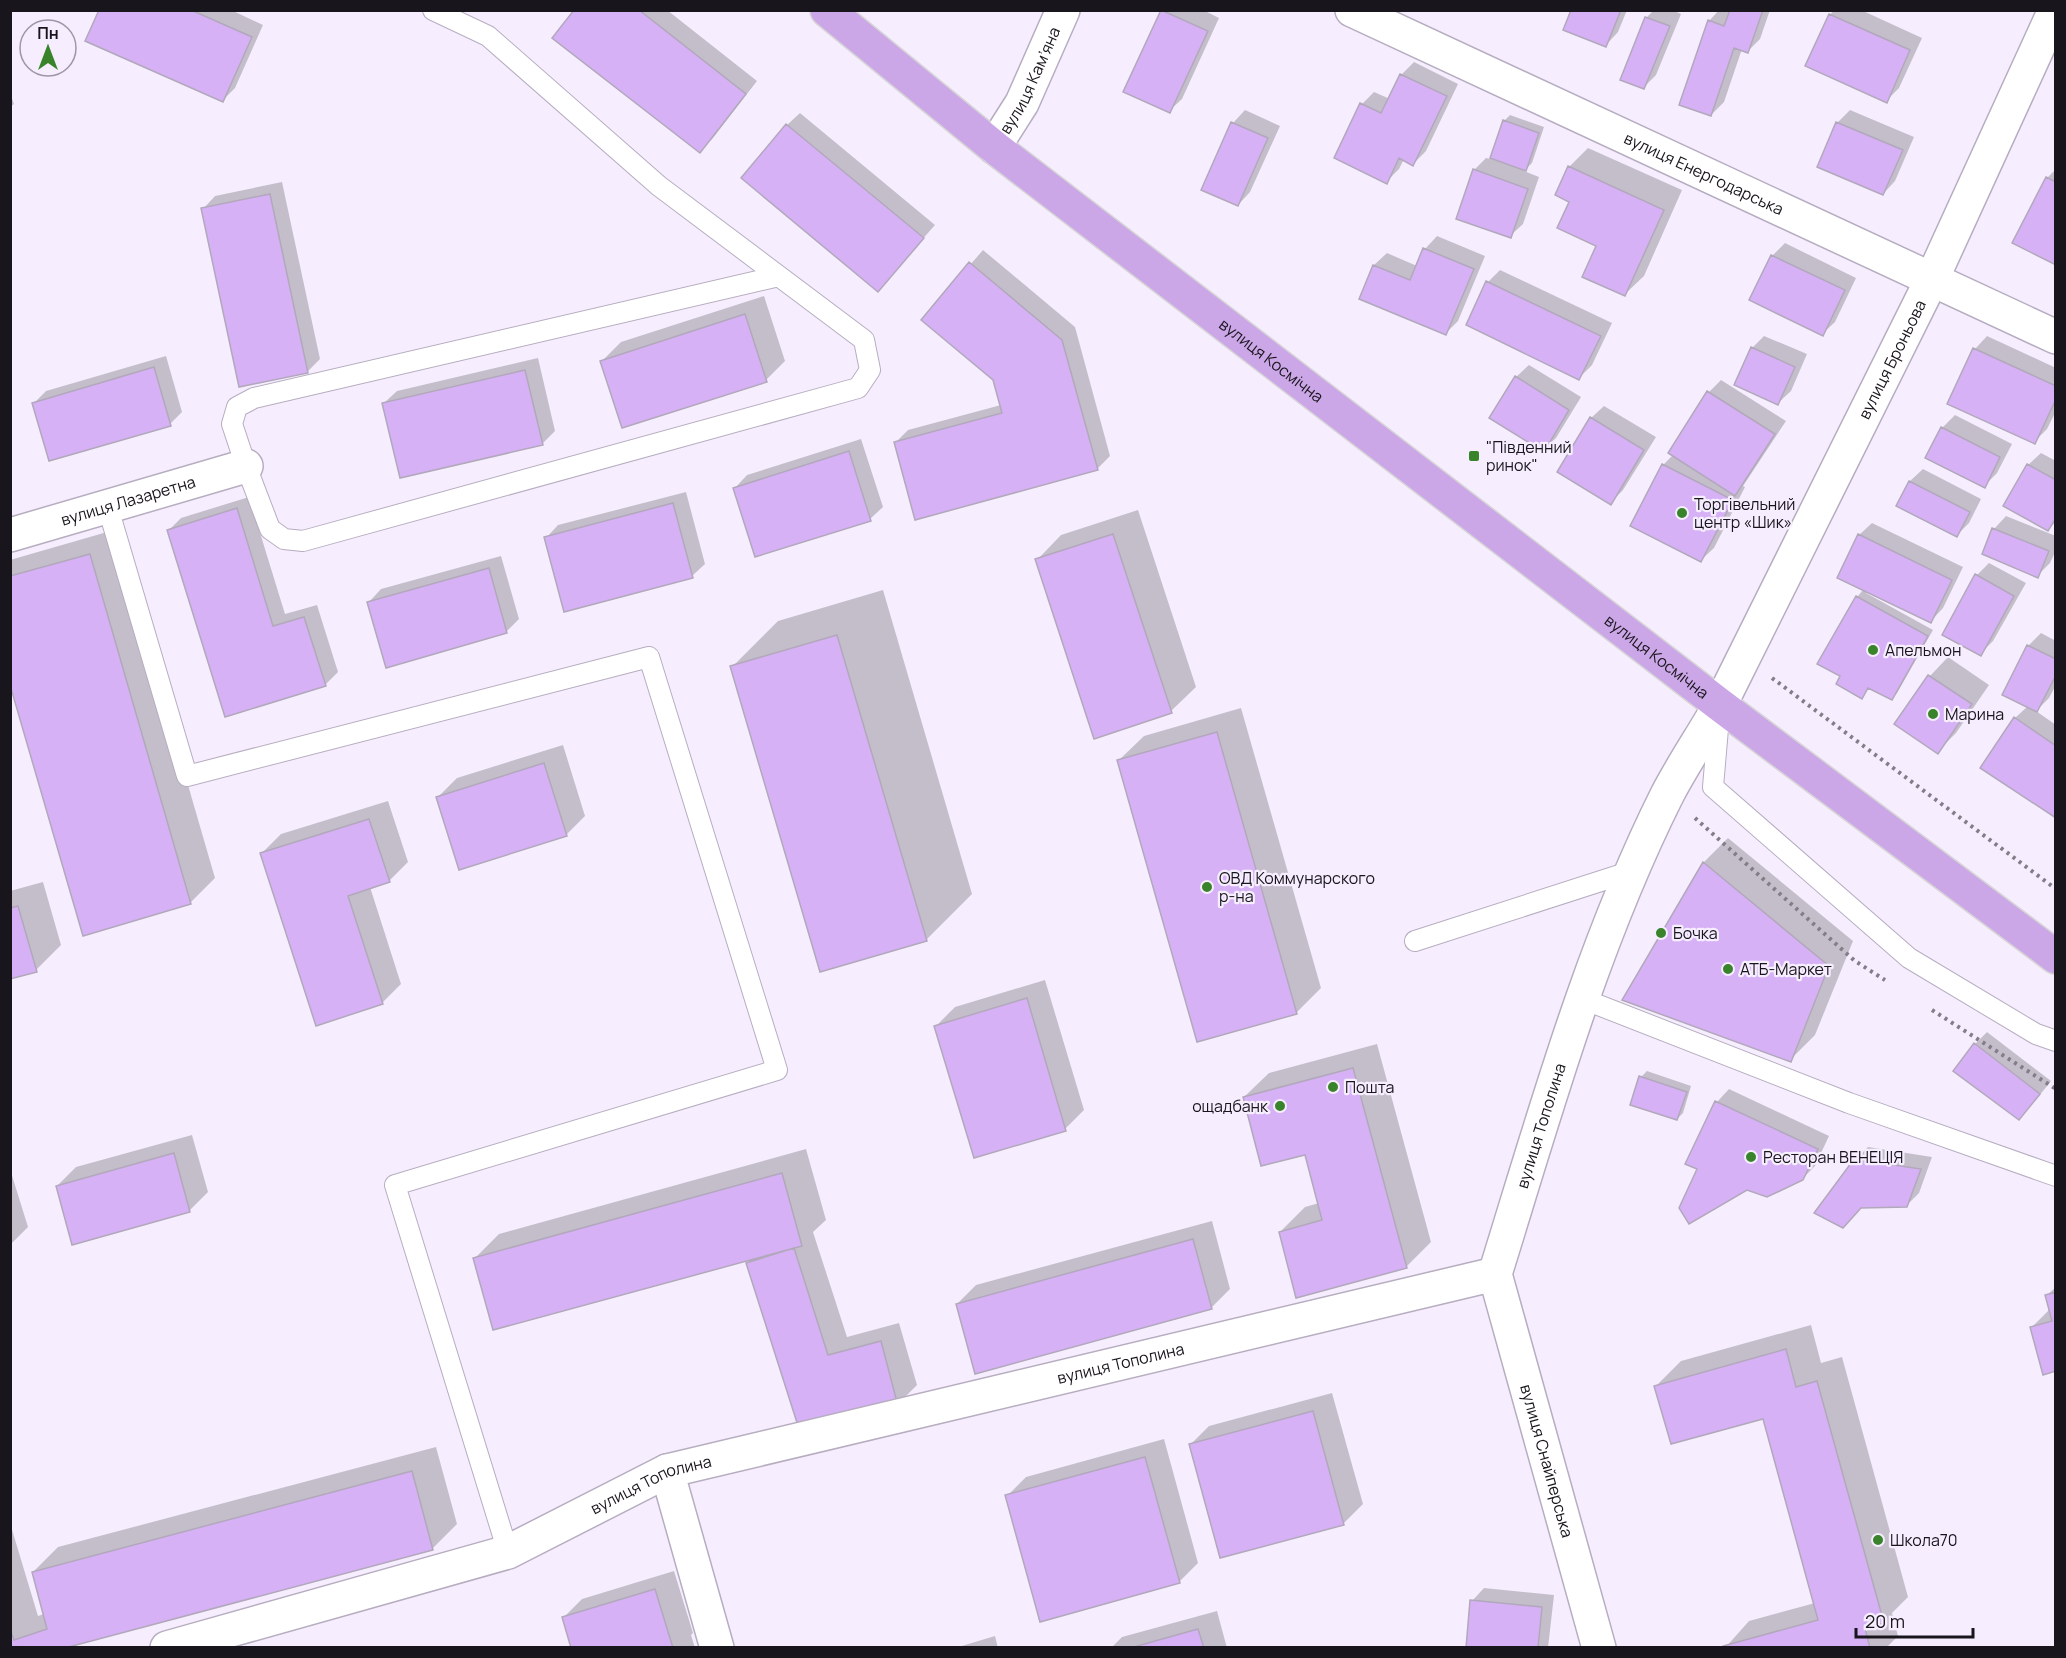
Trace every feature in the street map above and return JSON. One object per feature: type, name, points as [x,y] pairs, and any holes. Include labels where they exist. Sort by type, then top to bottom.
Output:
[{"type":"main road","name":"вулиця Космічна","points":[[827,10],[994,147],[1720,705],[2055,957]]},
{"type":"street","name":"вулиця Кам’яна","points":[[994,147],[1022,104],[1063,10]]},
{"type":"street","name":"вулиця Енергодарська","points":[[1352,10],[2055,337]]},
{"type":"street","name":"вулиця Броньова","points":[[1720,705],[1932,279],[2055,10]]},
{"type":"street","name":"вулиця Лазаретна","points":[[10,535],[246,466]]},
{"type":"street","name":"вулиця Тополина","points":[[167,1647],[508,1552],[668,1471],[1495,1274],[1583,999],[1632,871],[1668,794],[1720,705]]},
{"type":"street","name":"вулиця Снайперська","points":[[1495,1274],[1599,1647]]},
{"type":"street","points":[[668,1471],[717,1647]]},
{"type":"lane","points":[[433,10],[488,36],[659,186],[779,276],[864,340],[870,370],[858,388],[303,541],[284,539],[270,529],[232,424],[237,407],[254,398],[779,276]]},
{"type":"lane","points":[[108,508],[187,776],[649,657],[777,1070],[395,1185],[508,1552]]},
{"type":"lane","name":"вулиця Космічна","points":[[1720,705],[1713,787],[1909,958],[2036,1034],[2055,1041]]},
{"type":"lane","points":[[1415,941],[1632,871]]},
{"type":"lane","points":[[1583,999],[1849,1103],[2055,1176]]},
{"type":"path","points":[[1743,657],[2055,889]]},
{"type":"building","points":[[99,10],[191,10],[252,37],[223,102],[85,41]]},
{"type":"building","points":[[574,10],[639,10],[746,94],[700,153],[552,38]]},
{"type":"building","points":[[1161,10],[1208,31],[1170,113],[1123,92]]},
{"type":"building","points":[[1571,10],[1621,10],[1606,47],[1563,30]]},
{"type":"building","points":[[1730,10],[1763,10],[1748,53],[1734,48],[1711,116],[1679,105],[1708,20],[1724,26]]},
{"type":"building","points":[[1829,14],[1910,50],[1887,103],[1805,66]]},
{"type":"building","points":[[1645,17],[1670,26],[1644,89],[1620,80]]},
{"type":"building","points":[[1400,74],[1447,96],[1413,166],[1399,158],[1387,184],[1334,158],[1360,103],[1381,113]]},
{"type":"building","points":[[1503,120],[1539,133],[1526,171],[1490,158]]},
{"type":"building","points":[[1231,122],[1268,138],[1238,206],[1201,190]]},
{"type":"building","points":[[1836,122],[1903,150],[1883,195],[1817,167]]},
{"type":"building","points":[[786,124],[924,238],[878,292],[741,178]]},
{"type":"building","points":[[1568,166],[1664,210],[1625,296],[1582,277],[1596,246],[1557,228],[1569,202],[1555,195]]},
{"type":"building","points":[[1473,169],[1528,189],[1511,238],[1456,219]]},
{"type":"building","points":[[2046,177],[2056,182],[2056,265],[2012,243]]},
{"type":"building","points":[[270,194],[308,373],[239,387],[201,208]]},
{"type":"building","points":[[1423,248],[1474,269],[1446,335],[1359,299],[1373,265],[1410,280]]},
{"type":"building","points":[[1771,255],[1845,290],[1823,336],[1749,300]]},
{"type":"building","points":[[969,262],[1062,340],[1098,470],[915,520],[894,442],[1002,413],[993,380],[921,320]]},
{"type":"building","points":[[1486,281],[1601,336],[1579,380],[1466,325]]},
{"type":"building","points":[[745,314],[767,382],[622,428],[600,361]]},
{"type":"building","points":[[1751,347],[1795,367],[1778,405],[1734,385]]},
{"type":"building","points":[[1973,348],[2056,386],[2056,399],[2035,444],[1947,404]]},
{"type":"building","points":[[154,367],[171,426],[49,461],[32,403]]},
{"type":"building","points":[[525,370],[543,445],[400,478],[382,403]]},
{"type":"building","points":[[1515,376],[1569,410],[1544,452],[1489,418]]},
{"type":"building","points":[[1707,391],[1775,434],[1735,496],[1668,453]]},
{"type":"building","points":[[1590,417],[1644,450],[1611,505],[1557,472]]},
{"type":"building","points":[[1941,427],[2000,457],[1985,488],[1925,458]]},
{"type":"building","points":[[849,451],[871,521],[755,557],[733,488]]},
{"type":"building","name":"Торгівельний центр «Шик»","points":[[1662,464],[1733,500],[1701,562],[1630,526]]},
{"type":"building","points":[[2027,464],[2056,480],[2056,518],[2048,531],[2003,506]]},
{"type":"building","points":[[1909,481],[1970,512],[1957,537],[1896,506]]},
{"type":"building","points":[[673,503],[693,578],[564,612],[544,537]]},
{"type":"building","points":[[237,508],[273,626],[304,617],[326,686],[225,717],[167,530]]},
{"type":"building","points":[[1992,528],[2049,551],[2038,578],[1982,554]]},
{"type":"building","points":[[1113,534],[1172,713],[1094,739],[1035,559]]},
{"type":"building","points":[[1858,534],[1952,580],[1931,623],[1837,578]]},
{"type":"building","points":[[90,554],[191,904],[83,936],[10,685],[10,576]]},
{"type":"building","points":[[489,568],[507,633],[386,668],[367,602]]},
{"type":"building","points":[[1975,574],[2014,596],[1981,656],[1942,635]]},
{"type":"building","name":"Апельмон","points":[[1856,596],[1928,636],[1892,700],[1868,688],[1862,699],[1836,684],[1840,676],[1817,664]]},
{"type":"building","points":[[837,635],[927,941],[820,972],[730,666]]},
{"type":"building","points":[[2027,645],[2056,659],[2056,675],[2037,712],[2002,695]]},
{"type":"building","name":"Марина","points":[[1928,675],[1972,704],[1938,754],[1894,724]]},
{"type":"building","points":[[2014,717],[2056,746],[2056,818],[1980,768]]},
{"type":"building","name":"ОВД Коммунарского р-на","points":[[1217,732],[1297,1014],[1197,1042],[1117,760]]},
{"type":"building","points":[[544,763],[567,836],[459,870],[436,797]]},
{"type":"building","points":[[369,819],[390,882],[348,896],[383,1004],[316,1026],[260,853]]},
{"type":"building","points":[[1703,862],[1829,966],[1791,1062],[1622,1000]]},
{"type":"building","points":[[18,906],[37,972],[10,979],[10,908]]},
{"type":"building","points":[[1027,998],[1066,1131],[974,1158],[934,1026]]},
{"type":"building","points":[[1974,1043],[2040,1094],[2019,1120],[1953,1071]]},
{"type":"building","points":[[1353,1068],[1407,1268],[1296,1298],[1279,1232],[1322,1220],[1305,1155],[1261,1166],[1243,1097]]},
{"type":"building","points":[[1639,1076],[1687,1092],[1677,1120],[1630,1105]]},
{"type":"building","name":"Ресторан ВЕНЕЦІЯ","points":[[1715,1101],[1818,1149],[1803,1180],[1767,1197],[1747,1190],[1689,1224],[1679,1208],[1697,1169],[1685,1164]]},
{"type":"building","points":[[174,1153],[190,1212],[72,1245],[56,1186]]},
{"type":"building","points":[[1854,1159],[1921,1169],[1907,1207],[1861,1208],[1843,1228],[1814,1213]]},
{"type":"building","points":[[782,1173],[802,1246],[493,1330],[473,1258]]},
{"type":"building","points":[[1193,1239],[1212,1309],[975,1374],[956,1304]]},
{"type":"building","points":[[794,1248],[828,1355],[881,1341],[898,1406],[800,1432],[746,1263]]},
{"type":"building","points":[[2056,1292],[2056,1371],[2043,1375],[2030,1327],[2052,1321],[2045,1295]]},
{"type":"building","points":[[1786,1349],[1796,1387],[1817,1381],[1884,1623],[1865,1628],[1870,1648],[1723,1648],[1723,1646],[1818,1620],[1763,1419],[1671,1444],[1654,1386]]},
{"type":"building","points":[[1313,1411],[1344,1525],[1220,1558],[1189,1444]]},
{"type":"building","points":[[1145,1457],[1180,1583],[1040,1622],[1005,1495]]},
{"type":"building","points":[[412,1471],[433,1550],[65,1648],[10,1648],[10,1629],[14,1640],[47,1629],[32,1572]]},
{"type":"building","points":[[655,1589],[673,1648],[571,1648],[562,1617]]},
{"type":"building","points":[[1470,1600],[1542,1607],[1538,1648],[1466,1648]]},
{"type":"building","points":[[1198,1629],[1204,1648],[1130,1648]]},
{"type":"place","name":"\"Південний ринок\"","points":[[1474,456]]},
{"type":"place","name":"Торгівельний центр «Шик»","points":[[1682,513]]},
{"type":"place","name":"Апельмон","points":[[1873,650]]},
{"type":"place","name":"Марина","points":[[1933,714]]},
{"type":"place","name":"ОВД Коммунарского р-на","points":[[1207,887]]},
{"type":"place","name":"Бочка","points":[[1661,933]]},
{"type":"place","name":"АТБ-Маркет","points":[[1728,969]]},
{"type":"place","name":"Пошта","points":[[1333,1087]]},
{"type":"place","name":"ощадбанк","points":[[1280,1106]]},
{"type":"place","name":"Ресторан ВЕНЕЦІЯ","points":[[1751,1157]]},
{"type":"place","name":"Школа70","points":[[1878,1540]]}]
